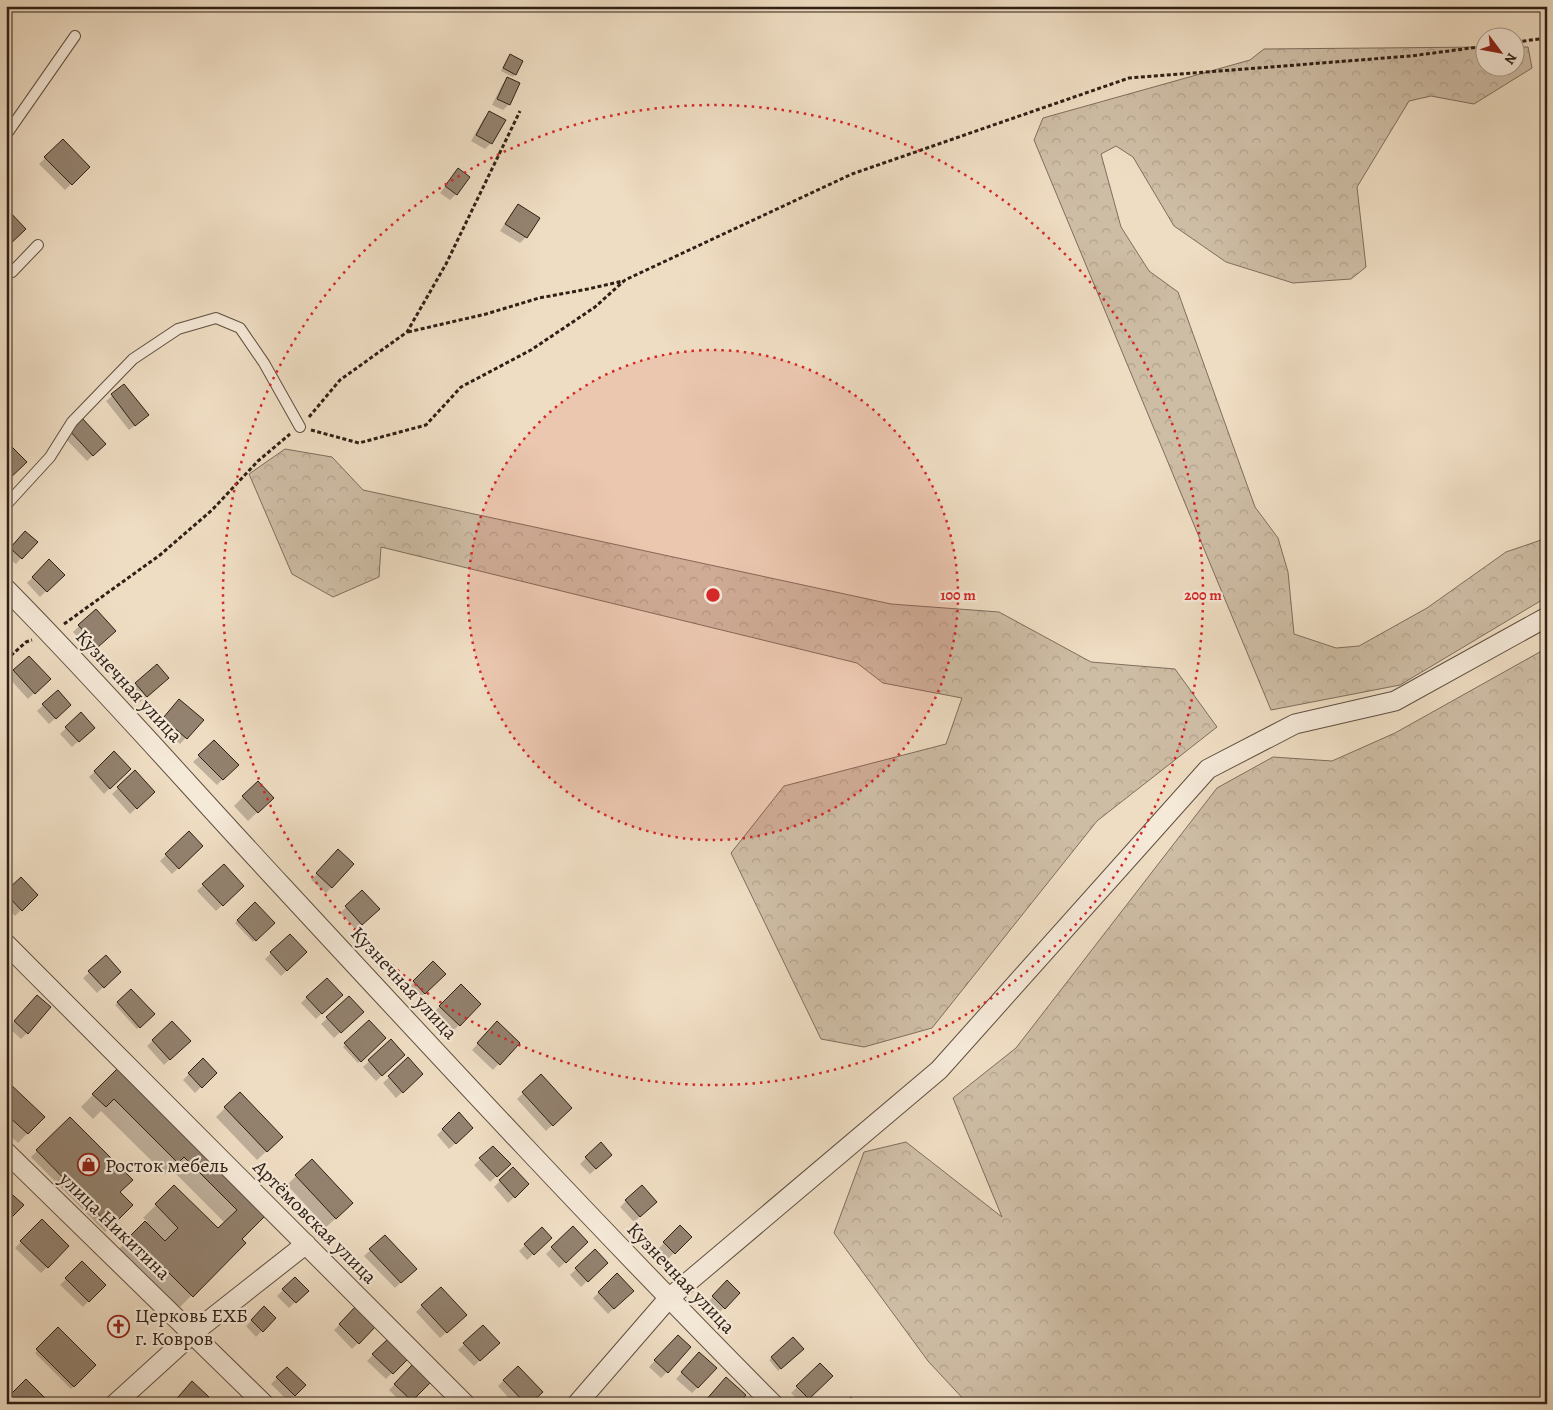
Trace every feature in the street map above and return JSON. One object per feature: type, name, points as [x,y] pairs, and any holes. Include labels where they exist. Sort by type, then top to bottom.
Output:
[{"type":"street","name":"Кузнечная улица","points":[[6,589],[50,633],[283,887],[668,1298],[773,1404]]},
{"type":"street","points":[[577,1404],[668,1298],[938,1070],[1208,769],[1295,724],[1395,701],[1547,617]]},
{"type":"street","name":"Артёмовская улица","points":[[6,944],[465,1404]]},
{"type":"street","name":"улица Никитина","points":[[6,1152],[264,1404]]},
{"type":"street","points":[[115,1404],[193,1333],[306,1244]]},
{"type":"lane","points":[[6,136],[75,36]]},
{"type":"lane","points":[[6,272],[12,272],[38,245]]},
{"type":"lane","points":[[6,505],[50,457],[72,422],[133,359],[178,329],[216,318],[240,328],[264,363],[300,426]]},
{"type":"path","points":[[1526,41],[1547,38]]},
{"type":"path","points":[[6,660],[26,642],[50,633],[160,555],[212,510],[258,461],[300,426],[340,380],[407,332],[486,314],[538,298],[625,280],[852,174],[1129,78],[1411,56],[1476,47]]},
{"type":"path","points":[[407,332],[446,264],[520,111]]},
{"type":"path","points":[[300,426],[359,444],[426,426],[461,387],[531,350],[595,307],[625,280]]},
{"type":"green space","points":[[1476,47],[1476,78],[1516,78],[1474,104],[1431,96],[1409,101],[1357,187],[1366,267],[1351,279],[1293,283],[1226,262],[1174,226],[1133,157],[1116,146],[1101,154],[1121,227],[1149,271],[1178,292],[1255,507],[1278,538],[1288,572],[1294,634],[1336,648],[1359,646],[1427,608],[1506,552],[1547,538],[1547,597],[1400,685],[1271,710],[1034,140],[1043,118],[1250,60],[1264,49]]},
{"type":"green space","points":[[1526,47],[1528,47],[1532,68],[1526,72]]},
{"type":"green space","points":[[285,449],[332,457],[363,490],[891,604],[999,612],[1091,662],[1175,669],[1217,727],[1097,821],[932,1028],[864,1047],[821,1039],[731,853],[784,786],[946,744],[962,698],[883,683],[857,663],[381,547],[379,577],[333,597],[292,574],[249,474]]},
{"type":"green space","points":[[1547,648],[1547,1404],[968,1404],[928,1361],[834,1233],[864,1152],[906,1142],[1002,1217],[953,1098],[1016,1048],[1217,788],[1273,757],[1332,761],[1395,733]]},
{"type":"building","points":[[510,54],[523,61],[516,75],[503,68]]},
{"type":"building","points":[[507,77],[520,83],[510,105],[497,99]]},
{"type":"building","points":[[489,111],[506,120],[492,144],[476,135]]},
{"type":"building","points":[[63,139],[90,167],[72,185],[44,157]]},
{"type":"building","points":[[458,168],[470,177],[457,195],[445,186]]},
{"type":"building","points":[[518,204],[540,218],[527,238],[505,224]]},
{"type":"building","points":[[6,208],[26,229],[6,248]]},
{"type":"building","points":[[124,384],[149,415],[135,426],[111,394]]},
{"type":"building","points":[[82,418],[106,444],[93,456],[69,430]]},
{"type":"building","points":[[6,442],[27,462],[6,482]]},
{"type":"building","points":[[25,531],[38,542],[22,559],[10,548]]},
{"type":"building","points":[[49,559],[65,575],[47,592],[32,577]]},
{"type":"building","points":[[96,609],[116,631],[98,647],[78,625]]},
{"type":"building","points":[[29,656],[51,679],[35,694],[13,670]]},
{"type":"building","points":[[157,664],[169,678],[147,697],[135,683]]},
{"type":"building","points":[[58,690],[71,705],[56,719],[42,704]]},
{"type":"building","points":[[179,699],[204,720],[187,739],[163,718]]},
{"type":"building","points":[[81,712],[95,728],[79,742],[65,727]]},
{"type":"building","points":[[214,740],[239,765],[223,780],[198,755]]},
{"type":"building","points":[[114,751],[131,769],[110,789],[94,771]]},
{"type":"building","points":[[135,770],[155,792],[137,809],[117,787]]},
{"type":"building","points":[[258,781],[274,798],[258,813],[242,796]]},
{"type":"building","points":[[189,831],[203,846],[179,869],[165,854]]},
{"type":"building","points":[[338,849],[354,864],[332,888],[316,873]]},
{"type":"building","points":[[224,864],[244,886],[223,906],[202,884]]},
{"type":"building","points":[[21,877],[38,895],[22,911],[6,894],[6,891]]},
{"type":"building","points":[[362,890],[380,909],[362,925],[345,906]]},
{"type":"building","points":[[255,902],[275,923],[256,941],[237,920]]},
{"type":"building","points":[[290,934],[307,952],[287,971],[270,952]]},
{"type":"building","points":[[106,955],[121,972],[104,988],[88,971]]},
{"type":"building","points":[[433,961],[446,974],[425,994],[413,981]]},
{"type":"building","points":[[327,978],[343,995],[322,1014],[306,997]]},
{"type":"building","points":[[461,984],[481,1004],[460,1026],[439,1006]]},
{"type":"building","points":[[131,989],[155,1014],[140,1028],[117,1002]]},
{"type":"building","points":[[37,995],[51,1007],[28,1034],[14,1021]]},
{"type":"building","points":[[349,996],[364,1012],[341,1033],[326,1017]]},
{"type":"building","points":[[369,1020],[386,1038],[361,1062],[344,1043]]},
{"type":"building","points":[[172,1021],[191,1041],[170,1060],[152,1040]]},
{"type":"building","points":[[497,1021],[520,1043],[500,1065],[477,1043]]},
{"type":"building","points":[[391,1039],[405,1055],[382,1076],[368,1060]]},
{"type":"building","points":[[408,1057],[423,1074],[403,1093],[388,1076]]},
{"type":"building","points":[[203,1058],[217,1073],[202,1088],[188,1073]]},
{"type":"building","points":[[119,1067],[267,1214],[242,1239],[246,1243],[193,1297],[131,1235],[145,1221],[165,1241],[178,1228],[155,1204],[174,1185],[218,1228],[237,1210],[184,1157],[178,1163],[114,1099],[106,1107],[92,1094]]},
{"type":"building","points":[[541,1074],[572,1108],[553,1126],[522,1092]]},
{"type":"building","points":[[8,1082],[45,1117],[28,1134],[6,1114],[6,1084]]},
{"type":"building","points":[[240,1092],[283,1137],[267,1152],[224,1107]]},
{"type":"building","points":[[459,1112],[473,1128],[456,1144],[442,1129]]},
{"type":"building","points":[[70,1117],[133,1180],[120,1192],[133,1205],[111,1227],[36,1150]]},
{"type":"building","points":[[601,1142],[612,1155],[596,1169],[585,1157]]},
{"type":"building","points":[[493,1146],[511,1164],[497,1177],[479,1158]]},
{"type":"building","points":[[312,1159],[353,1203],[336,1219],[295,1175]]},
{"type":"building","points":[[513,1167],[529,1184],[515,1198],[499,1180]]},
{"type":"building","points":[[642,1185],[657,1202],[640,1217],[625,1200]]},
{"type":"building","points":[[6,1189],[24,1205],[7,1222],[6,1221]]},
{"type":"building","points":[[42,1219],[69,1246],[48,1268],[20,1241]]},
{"type":"building","points":[[680,1225],[692,1237],[675,1254],[663,1242]]},
{"type":"building","points":[[573,1226],[588,1242],[566,1263],[551,1247]]},
{"type":"building","points":[[542,1227],[552,1238],[534,1255],[524,1244]]},
{"type":"building","points":[[385,1235],[417,1269],[401,1283],[369,1249]]},
{"type":"building","points":[[595,1249],[608,1263],[588,1282],[575,1268]]},
{"type":"building","points":[[82,1261],[106,1285],[89,1302],[65,1278]]},
{"type":"building","points":[[617,1273],[634,1291],[614,1309],[598,1292]]},
{"type":"building","points":[[295,1277],[309,1291],[296,1303],[282,1289]]},
{"type":"building","points":[[727,1280],[740,1293],[725,1309],[712,1296]]},
{"type":"building","points":[[441,1287],[467,1315],[447,1333],[421,1305]]},
{"type":"building","points":[[264,1306],[276,1318],[263,1332],[251,1320]]},
{"type":"building","points":[[356,1306],[376,1326],[359,1344],[339,1324]]},
{"type":"building","points":[[483,1325],[500,1343],[480,1361],[463,1343]]},
{"type":"building","points":[[58,1327],[96,1365],[74,1387],[36,1349]]},
{"type":"building","points":[[678,1335],[691,1347],[668,1373],[654,1360]]},
{"type":"building","points":[[793,1337],[804,1349],[781,1369],[771,1357]]},
{"type":"building","points":[[388,1339],[408,1359],[393,1374],[372,1354]]},
{"type":"building","points":[[699,1352],[717,1368],[698,1388],[681,1372]]},
{"type":"building","points":[[820,1363],[833,1376],[809,1399],[796,1386]]},
{"type":"building","points":[[412,1365],[430,1383],[412,1401],[394,1384]]},
{"type":"building","points":[[518,1366],[543,1392],[530,1404],[526,1404],[503,1380]]},
{"type":"building","points":[[287,1367],[306,1385],[295,1396],[276,1377]]},
{"type":"building","points":[[726,1377],[746,1395],[739,1404],[707,1404],[705,1401]]},
{"type":"building","points":[[26,1379],[51,1404],[16,1404],[9,1396]]},
{"type":"building","points":[[192,1381],[209,1397],[202,1404],[172,1404]]},
{"type":"building","points":[[851,1397],[858,1404],[843,1404]]},
{"type":"place","name":"Росток мебель","points":[[89,1165]]},
{"type":"place","name":"Церковь ЕХБ г. Ковров","points":[[119,1327]]}]
